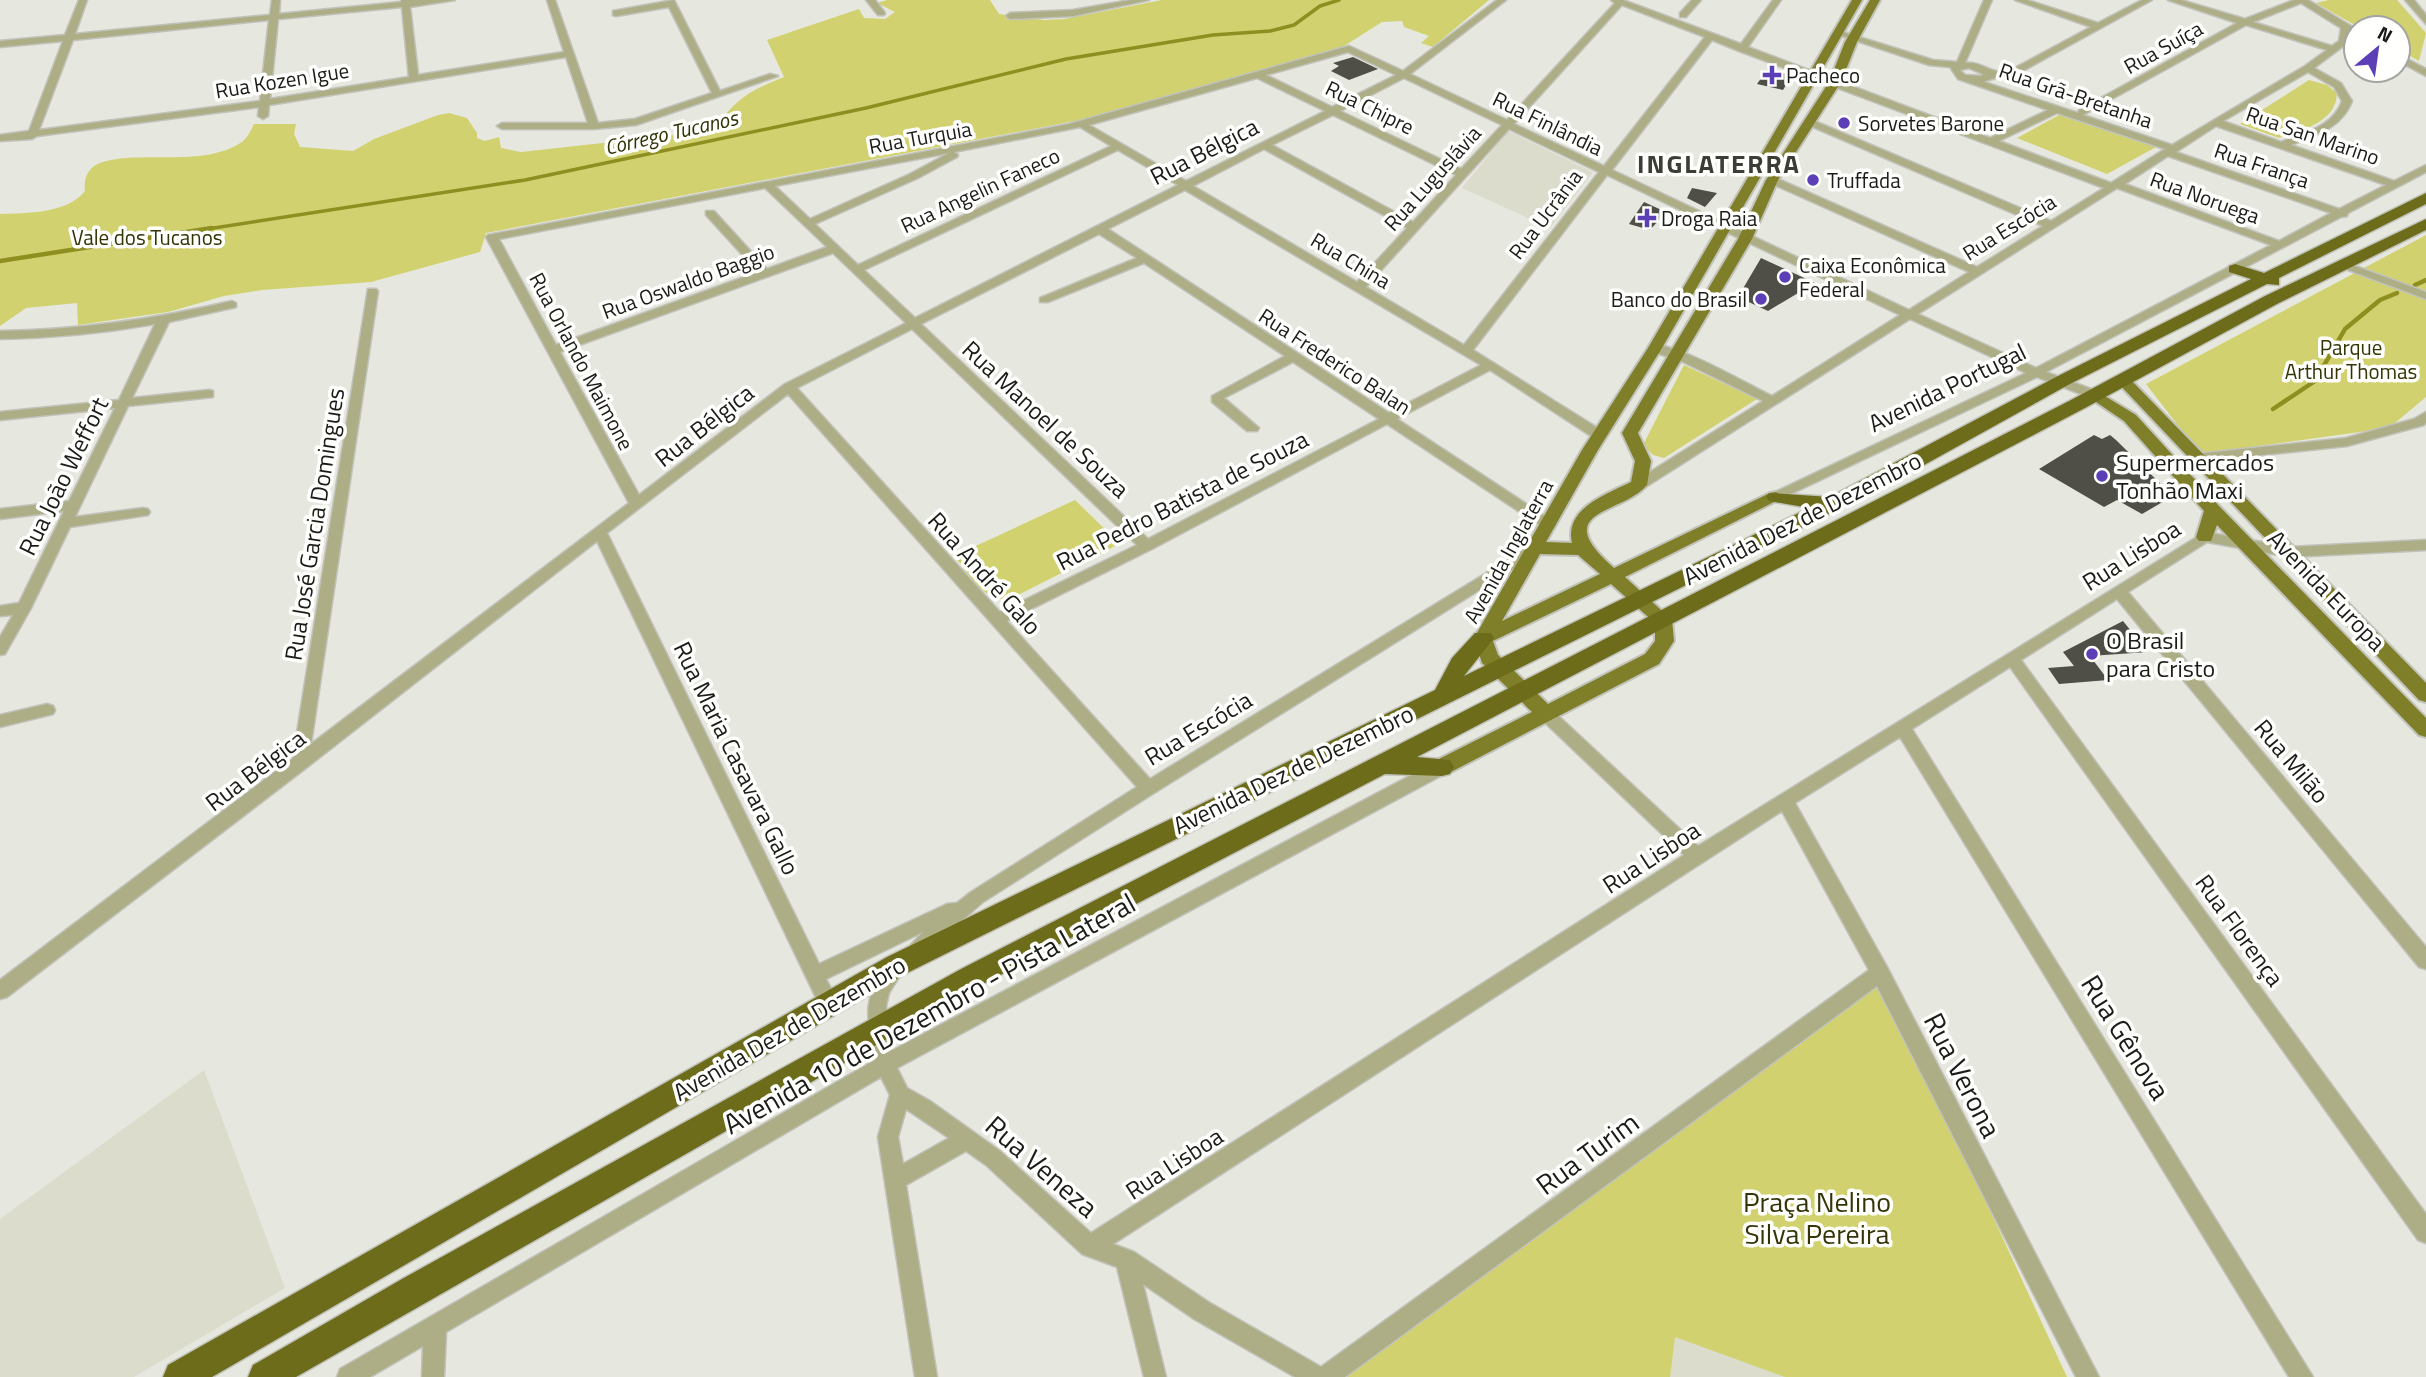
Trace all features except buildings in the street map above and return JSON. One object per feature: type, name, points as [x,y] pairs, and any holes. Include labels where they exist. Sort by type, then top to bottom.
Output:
[{"type":"highway","name":"Avenida Dez de Dezembro","points":[[180,1377],[897,965],[1832,505],[2062,381],[2426,198]]},
{"type":"highway","name":"Avenida Dez de Dezembro","points":[[265,1377],[878,1028],[2095,395],[2271,300],[2347,266],[2426,224]]},
{"type":"highway","points":[[2342,241],[2327,255],[2347,266]]},
{"type":"highway","points":[[2235,269],[2269,278],[2276,286],[2271,300]]},
{"type":"highway","points":[[1776,497],[1832,505]]},
{"type":"highway","points":[[1444,695],[1456,668],[1470,648],[1483,638]]},
{"type":"highway","points":[[1382,765],[1442,767]]},
{"type":"main road","name":"Avenida Inglaterra","points":[[1545,713],[1489,658],[1483,638],[1600,435],[1726,229],[1857,0]]},
{"type":"main road","points":[[1630,437],[1745,239],[1772,180],[1837,79],[1852,39],[1875,0]]},
{"type":"main road","points":[[1771,150],[1788,153]]},
{"type":"main road","name":"Avenida Europa","points":[[2123,380],[2426,695]]},
{"type":"main road","name":"Avenida Europa","points":[[2095,395],[2130,418],[2213,510],[2248,543],[2426,730]]},
{"type":"main road","points":[[1600,435],[1630,437]]},
{"type":"main road","points":[[1630,437],[1643,461],[1644,472],[1639,485]]},
{"type":"main road","name":"Avenida Inglaterra","points":[[1582,549],[1576,535],[1578,524],[1587,513],[1639,485]]},
{"type":"main road","name":"Avenida Portugal","points":[[1483,638],[1776,497]]},
{"type":"main road","points":[[2204,537],[2213,510]]},
{"type":"main road","points":[[1537,548],[1582,549],[1663,620],[1667,629],[1665,645],[1652,659],[1545,713]]},
{"type":"main road","name":"Avenida 10 de Dezembro - Pista Lateral","points":[[1442,767],[1545,713]]},
{"type":"street","points":[[32,136],[83,0]]},
{"type":"street","points":[[263,116],[276,0]]},
{"type":"street","points":[[0,44],[405,2],[451,0]]},
{"type":"street","points":[[551,0],[594,126]]},
{"type":"street","points":[[870,0],[881,13]]},
{"type":"street","points":[[1059,0],[1073,13]]},
{"type":"street","points":[[1010,16],[1073,13],[1145,0]]},
{"type":"street","name":"Rua Bélgica","points":[[0,991],[300,764],[789,387],[1405,74],[1502,0]]},
{"type":"street","points":[[1636,0],[1683,15],[1745,45]]},
{"type":"street","points":[[1683,15],[1697,0]]},
{"type":"street","points":[[1745,45],[1777,0]]},
{"type":"street","points":[[1988,0],[1960,65],[1953,69],[1963,77],[2006,75],[2148,0]]},
{"type":"street","points":[[2019,0],[2097,26]]},
{"type":"street","points":[[2172,0],[2245,22],[2342,45]]},
{"type":"street","points":[[2302,0],[2342,24]]},
{"type":"street","name":"Rua Suíça","points":[[2082,112],[2245,22],[2302,0]]},
{"type":"street","points":[[2409,0],[2426,21]]},
{"type":"street","points":[[1617,1],[1710,37],[1745,45]]},
{"type":"street","name":"Rua Luguslávia","points":[[1359,287],[1617,1]]},
{"type":"street","points":[[405,2],[414,79]]},
{"type":"street","points":[[616,13],[671,2],[717,94]]},
{"type":"street","points":[[1836,35],[1932,63],[1960,65]]},
{"type":"street","name":"Rua Ucrânia","points":[[1466,350],[1602,171],[1710,37]]},
{"type":"street","name":"Rua Grã-Bretanha","points":[[1852,39],[2175,149]]},
{"type":"street","points":[[2339,45],[2342,41]]},
{"type":"street","name":"Rua Noruega","points":[[1745,45],[2281,245]]},
{"type":"street","name":"Rua Escócia","points":[[1639,485],[2116,184],[2308,68],[2339,45]]},
{"type":"street","name":"Rua Finlândia","points":[[1349,49],[1910,316],[2035,372],[2062,381]]},
{"type":"street","name":"Rua Turquia","points":[[492,237],[1080,124],[1261,76],[1349,49]]},
{"type":"street","name":"Rua Kozen Igue","points":[[0,138],[32,136],[265,103],[569,54]]},
{"type":"street","name":"Rua Grã-Bretanha","points":[[1960,65],[1982,68],[2001,85],[2082,112],[2175,149]]},
{"type":"street","points":[[2282,145],[2329,125],[2346,108],[2347,101],[2338,85],[2308,68]]},
{"type":"street","points":[[502,125],[594,126],[636,122],[773,76]]},
{"type":"street","name":"Rua Chipre","points":[[1261,76],[1462,174]]},
{"type":"street","points":[[1995,139],[2057,109]]},
{"type":"street","points":[[1809,122],[2051,225]]},
{"type":"street","name":"Rua San Marino","points":[[2216,122],[2397,185]]},
{"type":"street","name":"Rua China","points":[[1080,124],[1466,350],[1600,435]]},
{"type":"street","points":[[1264,145],[1414,226]]},
{"type":"street","name":"Rua Angelin Faneco","points":[[858,268],[1119,146]]},
{"type":"street","points":[[809,223],[914,176],[964,148]]},
{"type":"street","name":"Rua França","points":[[2175,149],[2343,214]]},
{"type":"street","name":"Avenida Portugal","points":[[1776,497],[2035,372],[2343,214],[2426,168]]},
{"type":"street","points":[[1772,180],[1978,272]]},
{"type":"street","name":"Rua Manoel de Souza","points":[[767,184],[1147,546]]},
{"type":"street","points":[[710,213],[765,273]]},
{"type":"street","name":"Rua Frederico Balan","points":[[1100,229],[1549,525]]},
{"type":"street","name":"Rua Orlando Maimone","points":[[492,237],[637,505]]},
{"type":"street","name":"Rua Oswaldo Baggio","points":[[553,350],[835,248]]},
{"type":"street","points":[[1044,300],[1145,259]]},
{"type":"street","points":[[2347,266],[2426,296]]},
{"type":"street","name":"Rua José Garcia Domingues","points":[[300,764],[372,291]]},
{"type":"street","points":[[0,335],[89,332],[163,321],[232,305]]},
{"type":"street","name":"Rua João Weffort","points":[[0,650],[24,608],[163,321]]},
{"type":"street","points":[[1655,348],[1678,355],[1772,401]]},
{"type":"street","points":[[1252,428],[1217,399],[1218,396],[1293,357]]},
{"type":"street","name":"Rua Pedro Batista de Souza","points":[[997,620],[1147,546],[1490,365]]},
{"type":"street","name":"Avenida Europa","points":[[2062,381],[2095,395]]},
{"type":"street","name":"Rua André Galo","points":[[789,387],[1147,788]]},
{"type":"street","points":[[0,416],[209,394]]},
{"type":"street","points":[[2196,458],[2347,442],[2419,422],[2426,416]]},
{"type":"street","name":"Rua Escócia","points":[[1643,461],[1684,457]]},
{"type":"street","points":[[0,514],[73,505]]},
{"type":"street","points":[[64,523],[143,512]]},
{"type":"street","name":"Rua Maria Casavara Gallo","points":[[600,533],[829,1004]]},
{"type":"street","name":"Rua Lisboa","points":[[1090,1246],[1697,856],[2204,537],[2290,552],[2426,545]]},
{"type":"street","name":"Rua Escócia","points":[[878,1028],[876,1006],[881,990],[897,965],[977,897],[1147,788],[1537,548]]},
{"type":"street","name":"Rua Milão","points":[[2120,592],[2426,961]]},
{"type":"street","points":[[0,611],[24,608]]},
{"type":"street","name":"Rua Florença","points":[[2012,659],[2426,1232]]},
{"type":"street","points":[[0,721],[47,710]]},
{"type":"street","points":[[1545,713],[1697,856]]},
{"type":"street","name":"Rua Gênova","points":[[1902,727],[2302,1377]]},
{"type":"street","name":"Avenida 10 de Dezembro - Pista Lateral","points":[[348,1377],[885,1064],[1442,767]]},
{"type":"street","name":"Rua Verona","points":[[1785,800],[1880,974],[2088,1377]]},
{"type":"street","points":[[815,975],[977,897]]},
{"type":"street","name":"Rua Turim","points":[[1326,1377],[1880,974]]},
{"type":"street","points":[[878,1028],[885,1064],[900,1095],[888,1136],[926,1377]]},
{"type":"street","name":"Rua Veneza","points":[[900,1095],[993,1158],[1090,1246],[1126,1260],[1202,1311],[1317,1377]]},
{"type":"street","points":[[893,1181],[967,1139]]},
{"type":"street","points":[[1126,1260],[1155,1377]]},
{"type":"street","points":[[433,1377],[435,1327]]},
{"type":"shaded area","points":[[1508,131],[1593,172],[1550,228],[1462,188]]},
{"type":"shaded area","points":[[204,1070],[285,1288],[134,1377],[0,1377],[0,1219]]},
{"type":"shaded area","points":[[1675,1336],[1786,1377],[1669,1377]]},
{"type":"green space","name":"Vale dos Tucanos","points":[[887,0],[990,0],[999,14],[1044,20],[1064,19],[1162,0],[1489,0],[1433,47],[1421,43],[1429,36],[1404,27],[1402,21],[1382,22],[1341,48],[1080,120],[486,233],[480,252],[371,282],[262,290],[224,296],[168,312],[78,325],[77,303],[26,308],[0,326],[0,214],[46,211],[68,204],[85,191],[86,177],[91,169],[103,162],[137,157],[192,157],[227,150],[242,142],[254,124],[296,124],[294,134],[300,147],[353,151],[374,139],[449,113],[467,118],[477,133],[477,138],[485,141],[499,137],[501,148],[521,152],[711,131],[743,98],[784,77],[767,40],[859,9],[864,18],[885,19],[895,12],[877,3]]},
{"type":"green space","points":[[2329,0],[2397,0],[2409,14],[2342,14],[2342,18],[2316,3]]},
{"type":"green space","points":[[2412,17],[2426,33],[2419,61],[2412,57]]},
{"type":"green space","points":[[2309,80],[2327,85],[2337,93],[2335,103],[2325,118],[2308,128],[2279,138],[2240,124]]},
{"type":"green space","points":[[2059,115],[2156,147],[2107,174],[2017,138]]},
{"type":"green space","name":"Parque Arthur Thomas","points":[[2426,235],[2426,397],[2389,428],[2200,454],[2146,384]]},
{"type":"green space","points":[[1684,365],[1757,399],[1664,458],[1653,455],[1643,445]]},
{"type":"green space","points":[[1075,500],[1117,541],[1117,545],[1014,597],[1004,599],[987,593],[954,556]]},
{"type":"green space","name":"Praça Nelino Silva Pereira","points":[[1880,973],[2067,1377],[1785,1377],[1675,1337],[1670,1377],[1326,1377]]},
{"type":"waterway","name":"Córrego Tucanos","points":[[201,230],[525,180],[866,108],[1066,59],[1213,35],[1270,31],[1294,25],[1320,6],[1339,0]]},
{"type":"waterway","name":"Córrego Tucanos","points":[[0,261],[212,228]]},
{"type":"waterway","points":[[2415,285],[2426,280]]},
{"type":"waterway","points":[[2273,409],[2315,381],[2345,329],[2380,300],[2397,293]]},
{"type":"place","name":"Pacheco","points":[[1772,75]]},
{"type":"place","name":"Sorvetes Barone","points":[[1844,123]]},
{"type":"place","name":"Truffada","points":[[1813,180]]},
{"type":"place","name":"Droga Raia","points":[[1647,218]]},
{"type":"place","name":"Caixa Econômica Federal","points":[[1785,277]]},
{"type":"place","name":"Banco do Brasil","points":[[1761,299]]},
{"type":"place","name":"Supermercados Tonhão Maxi","points":[[2102,476]]},
{"type":"place","name":"O Brasil para Cristo","points":[[2092,654]]},
{"type":"district","name":"INGLATERRA","points":[[1719,163]]}]
